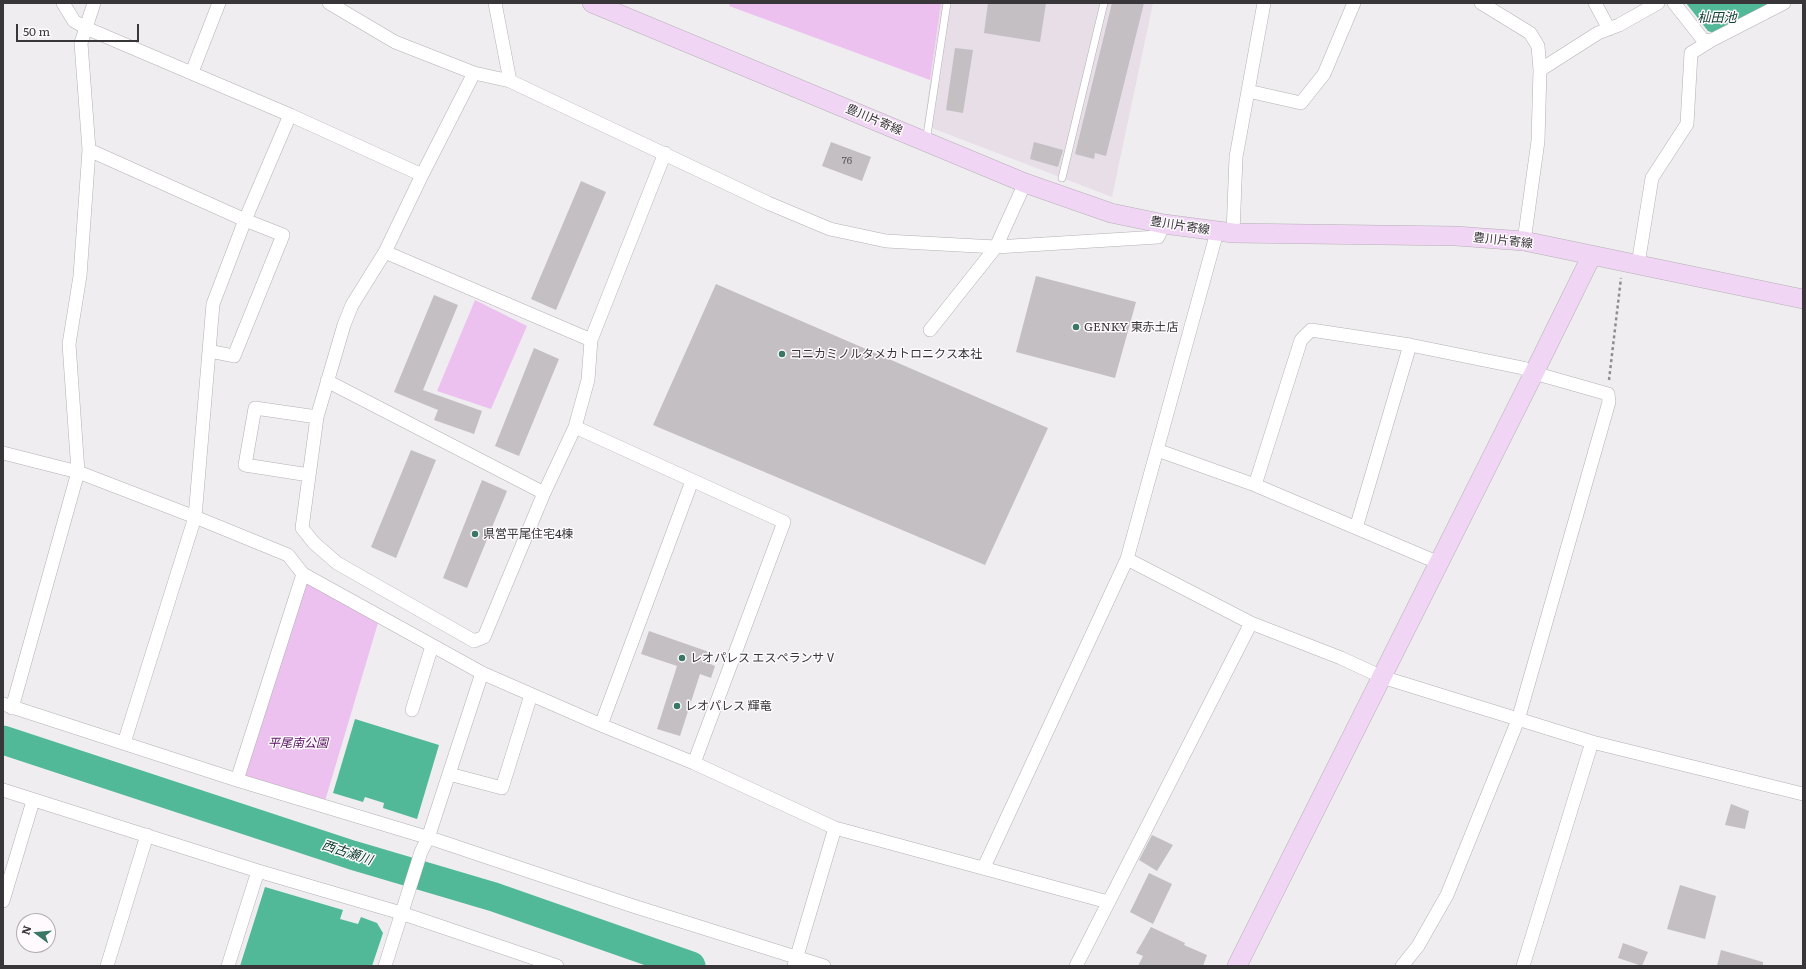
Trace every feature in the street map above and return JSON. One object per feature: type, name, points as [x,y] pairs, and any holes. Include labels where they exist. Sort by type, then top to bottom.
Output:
[{"type":"main road","name":"豊川片寄線","points":[[592,3],[1025,183],[1111,212],[1164,224],[1225,232],[1456,236],[1524,241],[1803,299]]},
{"type":"main road","points":[[1237,966],[1534,374],[1592,255]]},
{"type":"street","points":[[63,3],[74,21],[86,28],[192,72],[422,175]]},
{"type":"street","points":[[94,3],[81,43],[89,150],[80,276],[69,344],[78,472],[7,706],[237,780],[428,838],[795,961],[824,966]]},
{"type":"street","points":[[192,72],[219,3]]},
{"type":"street","points":[[329,3],[395,42],[474,73],[510,81],[768,203],[830,229],[886,241],[996,247],[1158,238],[1164,224]]},
{"type":"street","points":[[495,3],[510,81]]},
{"type":"street","points":[[984,867],[1127,559],[1157,450],[1225,232],[1236,157],[1264,3]]},
{"type":"street","points":[[1248,91],[1301,102],[1324,74],[1354,3]]},
{"type":"street","points":[[1482,3],[1530,33],[1538,46],[1540,70],[1538,141],[1524,241]]},
{"type":"street","points":[[1595,3],[1609,29]]},
{"type":"street","points":[[1540,70],[1598,33],[1620,25],[1658,3]]},
{"type":"street","points":[[1674,3],[1704,41],[1712,40]]},
{"type":"street","points":[[1631,263],[1652,178],[1687,124],[1691,53],[1712,40],[1784,3]]},
{"type":"street","points":[[474,73],[385,252],[352,305],[327,381],[318,417],[308,475],[302,528],[314,543],[337,563],[474,641],[484,637],[544,493],[575,427],[588,380],[590,340],[665,153]]},
{"type":"street","points":[[124,743],[195,517],[213,304],[245,220],[290,115]]},
{"type":"street","points":[[89,150],[245,220],[283,235],[234,356],[209,351]]},
{"type":"street","points":[[930,330],[996,247],[1025,183]]},
{"type":"street","points":[[385,252],[590,340]]},
{"type":"street","points":[[1255,486],[1301,340],[1311,330],[1410,344],[1523,368],[1534,374],[1608,394],[1609,402],[1518,720],[1447,895],[1418,946],[1402,966]]},
{"type":"street","points":[[1356,528],[1410,344]]},
{"type":"street","points":[[327,381],[544,493]]},
{"type":"street","points":[[308,475],[245,465],[255,408],[318,417]]},
{"type":"street","points":[[575,427],[784,522],[694,763]]},
{"type":"street","points":[[1157,450],[1255,486],[1439,563]]},
{"type":"street","points":[[3,453],[78,472],[288,555],[303,574],[482,673],[601,725],[694,763],[835,828],[984,867],[1108,902]]},
{"type":"street","points":[[601,725],[692,481]]},
{"type":"street","points":[[1127,559],[1251,624],[1341,658],[1382,677],[1592,742],[1803,794]]},
{"type":"street","points":[[237,780],[303,574]]},
{"type":"street","points":[[1076,966],[1251,624]]},
{"type":"street","points":[[412,710],[432,646]]},
{"type":"street","points":[[385,966],[406,896],[421,852],[428,838],[482,673]]},
{"type":"street","points":[[449,774],[502,788],[531,694]]},
{"type":"street","points":[[1523,966],[1592,742]]},
{"type":"street","points":[[3,790],[33,801],[258,871],[401,913],[529,962],[558,966]]},
{"type":"street","points":[[3,901],[33,801]]},
{"type":"street","points":[[795,961],[835,828]]},
{"type":"street","points":[[107,966],[146,835]]},
{"type":"street","points":[[228,966],[258,871]]},
{"type":"lane","points":[[926,142],[947,3]]},
{"type":"lane","points":[[1062,178],[1104,3]]},
{"type":"path","points":[[1608,394],[1631,263]]},
{"type":"shaded area","points":[[941,3],[1153,3],[1112,197],[924,125]]},
{"type":"green space","points":[[730,3],[941,3],[930,80],[729,6]]},
{"type":"green space","points":[[475,300],[527,326],[491,409],[437,391]]},
{"type":"green space","name":"平尾南公園","points":[[305,581],[378,623],[325,801],[243,776]]},
{"type":"water","name":"杣田池","points":[[1686,3],[1777,3],[1717,34],[1708,31]]},
{"type":"water","points":[[355,719],[439,745],[417,819],[383,808],[384,803],[365,797],[363,802],[333,793]]},
{"type":"water","points":[[265,887],[343,910],[340,919],[358,924],[361,917],[377,923],[383,933],[372,966],[240,966]]},
{"type":"building","points":[[988,3],[1046,3],[1040,42],[984,33]]},
{"type":"building","points":[[1112,3],[1144,3],[1106,156],[1095,153],[1094,159],[1075,154]]},
{"type":"building","points":[[955,48],[973,50],[963,113],[946,110]]},
{"type":"building","points":[[831,142],[871,157],[862,181],[822,166]]},
{"type":"building","points":[[1034,142],[1063,150],[1058,167],[1030,159]]},
{"type":"building","points":[[581,181],[606,192],[556,310],[531,299]]},
{"type":"building","name":"GENKY 東赤土店","points":[[1036,276],[1136,302],[1115,378],[1016,352]]},
{"type":"building","name":"コニカミノルタメカトロニクス本社","points":[[716,284],[1048,428],[985,565],[653,425]]},
{"type":"building","points":[[434,295],[458,305],[423,390],[482,411],[474,434],[434,420],[438,410],[394,392]]},
{"type":"building","points":[[534,348],[559,359],[519,456],[495,446]]},
{"type":"building","points":[[411,450],[436,460],[396,558],[371,547]]},
{"type":"building","name":"県営平尾住宅4棟","points":[[482,480],[507,491],[467,588],[443,578]]},
{"type":"building","points":[[649,631],[712,653],[708,663],[715,666],[711,678],[700,674],[680,736],[657,729],[677,666],[641,654]]},
{"type":"building","points":[[1731,804],[1749,811],[1745,829],[1725,825]]},
{"type":"building","points":[[1152,835],[1173,845],[1157,871],[1139,860]]},
{"type":"building","points":[[1149,873],[1172,884],[1153,924],[1130,912]]},
{"type":"building","points":[[1680,885],[1716,896],[1705,939],[1667,929]]},
{"type":"building","points":[[1151,927],[1185,943],[1184,945],[1207,955],[1203,966],[1138,966],[1143,956],[1136,953]]},
{"type":"building","points":[[1623,943],[1648,952],[1642,966],[1618,958]]},
{"type":"building","points":[[1721,950],[1763,962],[1763,966],[1717,966]]},
{"type":"waterway","name":"西古瀬川","points":[[3,740],[352,855],[494,897],[691,966]]},
{"type":"place","name":"GENKY 東赤土店","points":[[1076,327]]},
{"type":"place","name":"コニカミノルタメカトロニクス本社","points":[[782,354]]},
{"type":"place","name":"県営平尾住宅4棟","points":[[475,534]]},
{"type":"place","name":"レオパレス エスペランサⅤ","points":[[682,658]]},
{"type":"place","name":"レオパレス 輝竜","points":[[677,706]]}]
